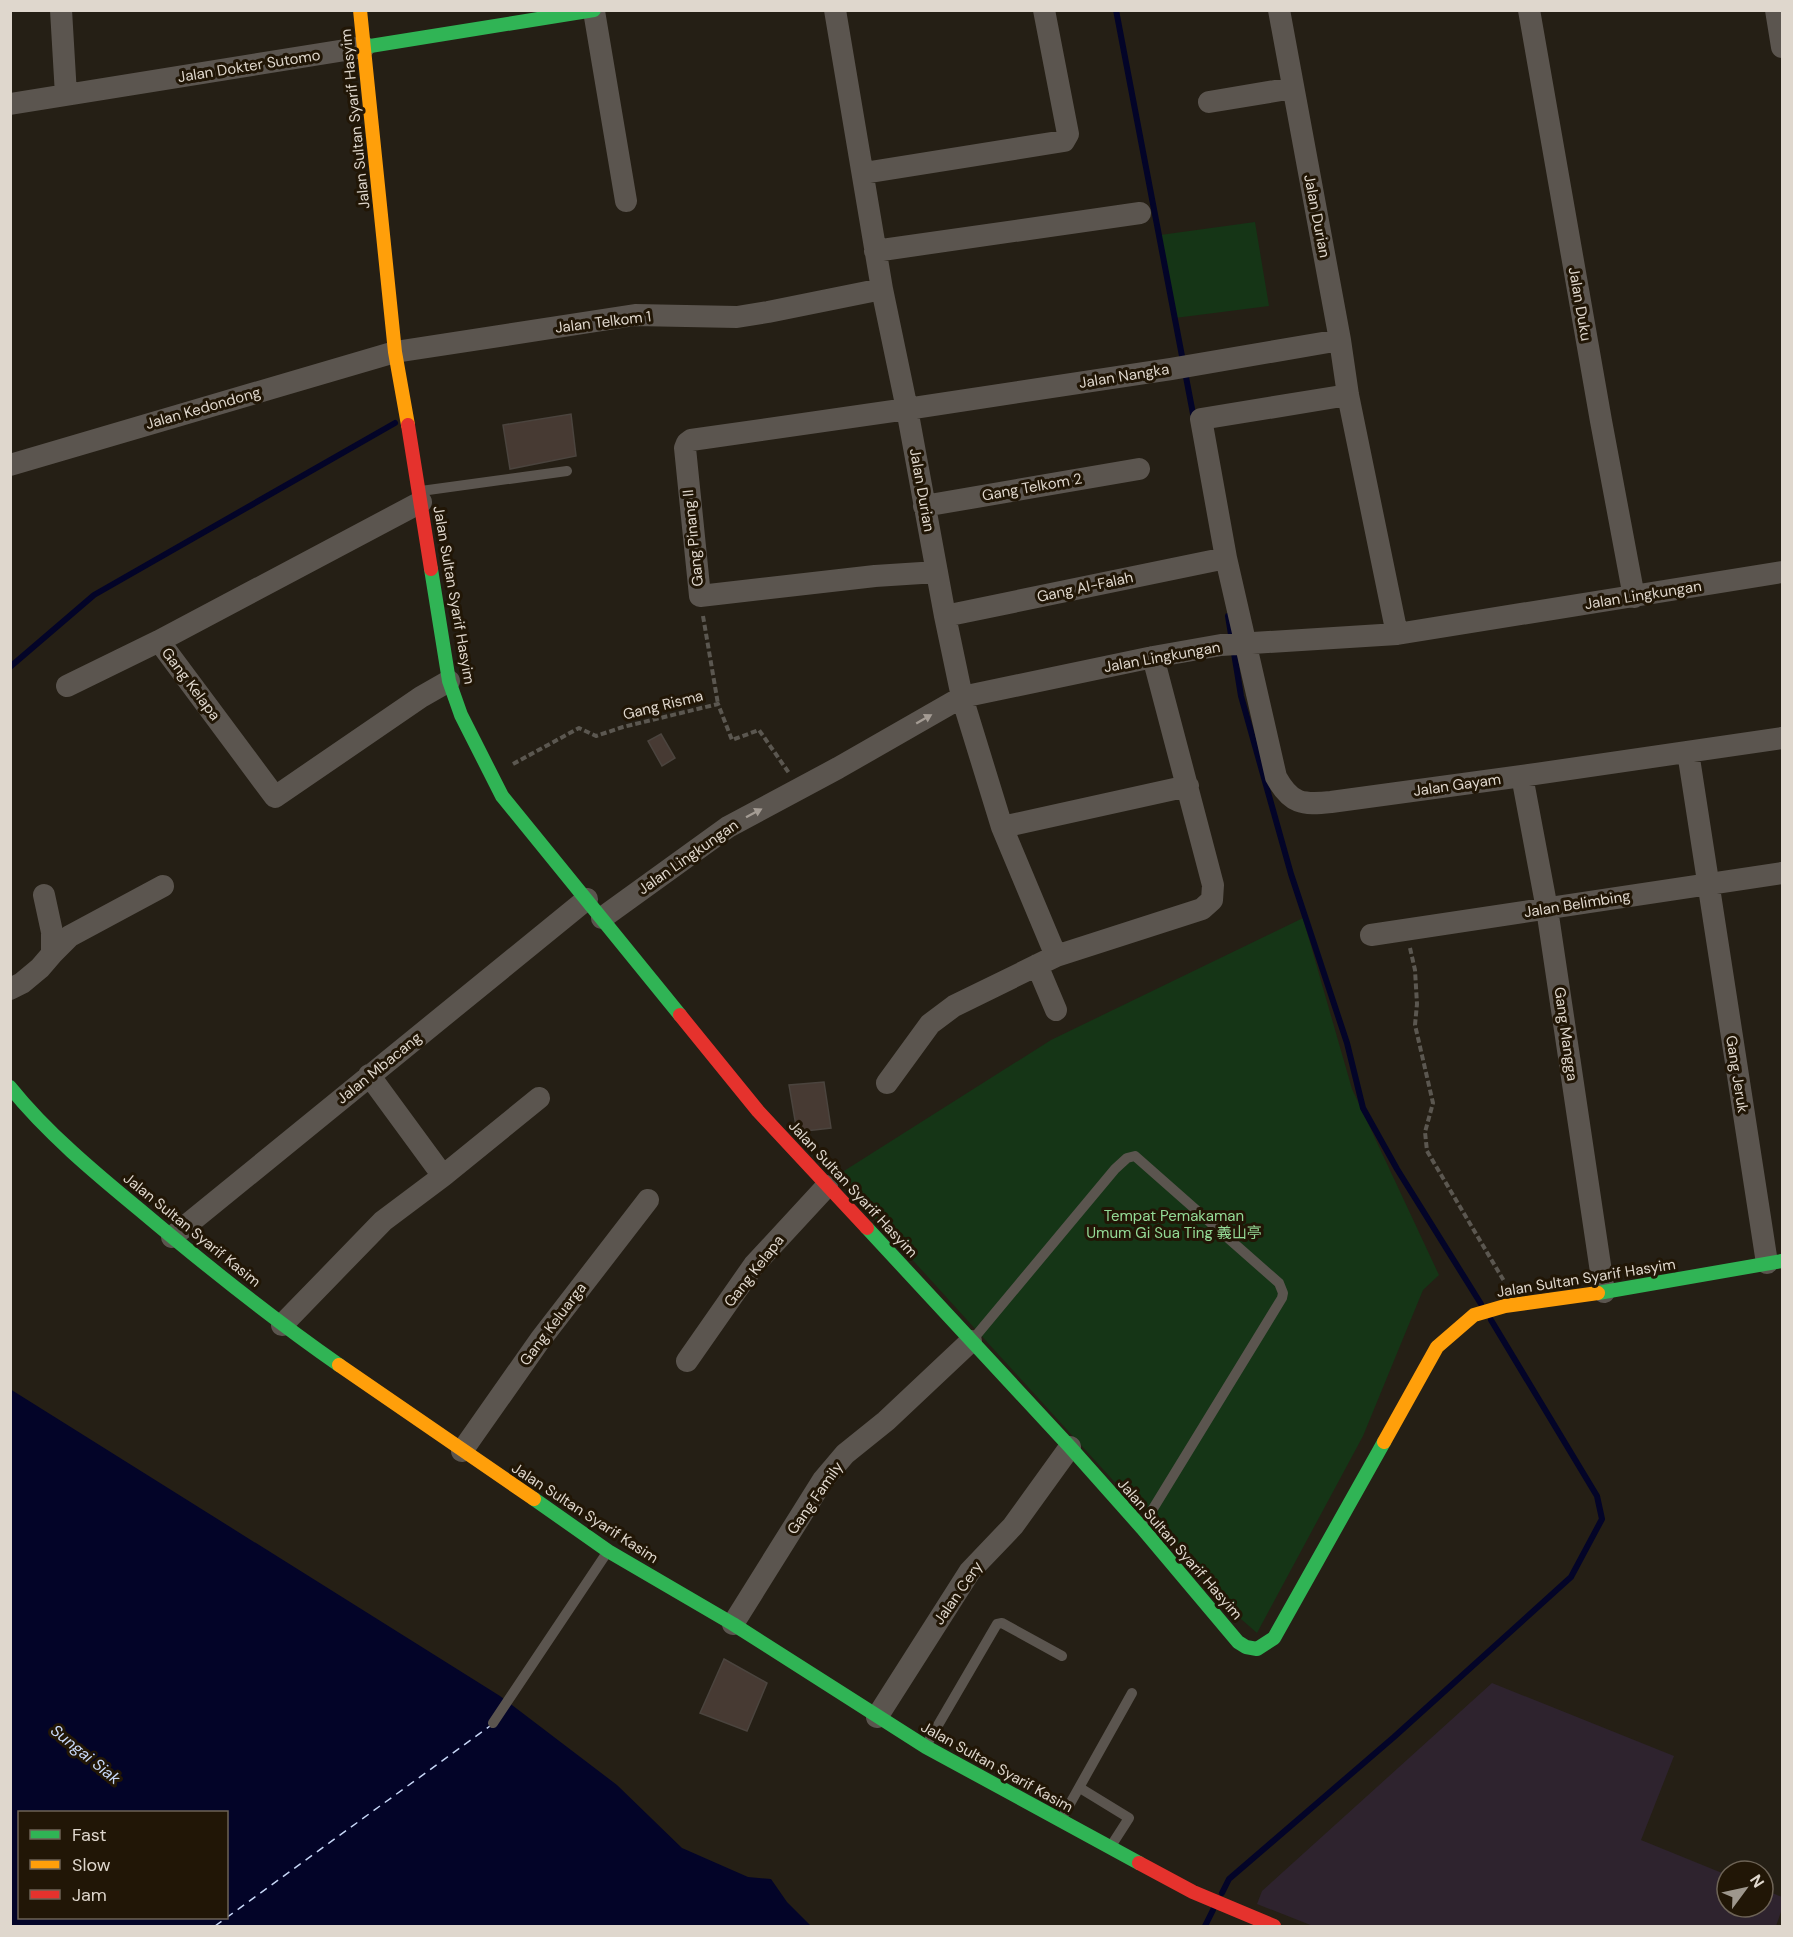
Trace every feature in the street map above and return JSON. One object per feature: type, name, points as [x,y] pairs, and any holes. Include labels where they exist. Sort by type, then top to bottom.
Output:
[{"type":"street","points":[[61,10],[66,95]]},
{"type":"street","name":"Jalan Sultan Syarif Hasyim","points":[[360,10],[395,352],[449,681],[461,715],[491,777],[502,796],[758,1111],[1070,1447],[1238,1642],[1246,1647],[1257,1649],[1274,1638],[1437,1347],[1474,1316],[1509,1305],[1604,1292],[1775,1262]]},
{"type":"street","points":[[594,10],[626,201]]},
{"type":"street","name":"Jalan Dokter Sutomo","points":[[10,104],[594,10]]},
{"type":"street","name":"Jalan Durian","points":[[835,10],[882,289],[908,409],[924,506],[962,697],[1047,961],[1056,1010]]},
{"type":"street","points":[[864,173],[1064,141],[1068,134],[1044,10]]},
{"type":"street","name":"Jalan Durian","points":[[1279,10],[1340,340],[1348,395],[1397,634]]},
{"type":"street","name":"Jalan Duku","points":[[1529,10],[1634,597]]},
{"type":"street","points":[[1776,10],[1782,47]]},
{"type":"street","points":[[1209,102],[1293,88]]},
{"type":"street","points":[[875,250],[1140,213]]},
{"type":"street","name":"Jalan Telkom 1","points":[[395,352],[635,315],[736,317],[882,289]]},
{"type":"street","name":"Jalan Nangka","points":[[849,416],[1182,367],[1340,340]]},
{"type":"street","name":"Jalan Kedondong","points":[[10,465],[395,352]]},
{"type":"street","name":"Jalan Gayam","points":[[1348,395],[1201,419],[1226,558],[1276,777],[1282,788],[1294,799],[1307,804],[1522,776],[1782,738]]},
{"type":"street","name":"Gang Pinang II","points":[[849,416],[691,440],[687,443],[685,448],[688,486],[700,596],[875,576],[938,572]]},
{"type":"street","name":"Gang Telkom 2","points":[[924,506],[1139,469]]},
{"type":"street","name":"Gang Kelapa","points":[[420,497],[159,641],[275,797],[421,697],[449,681]]},
{"type":"street","name":"Gang Al-Falah","points":[[945,616],[1226,558]]},
{"type":"street","name":"Jalan Lingkungan","points":[[602,918],[728,827],[962,697],[1221,645],[1397,634],[1782,572]]},
{"type":"street","points":[[67,686],[159,641]]},
{"type":"street","points":[[886,1083],[930,1024],[954,1006],[1047,961],[1202,909],[1208,905],[1214,893],[1213,885],[1153,657]]},
{"type":"street","name":"Gang Jeruk","points":[[1688,752],[1707,884],[1775,1262]]},
{"type":"street","name":"Gang Mangga","points":[[1522,776],[1547,909],[1604,1292]]},
{"type":"street","points":[[1002,827],[1188,786]]},
{"type":"street","name":"Jalan Belimbing","points":[[1371,935],[1782,873]]},
{"type":"street","points":[[10,989],[22,983],[40,968],[70,936],[163,886]]},
{"type":"street","points":[[44,895],[52,932],[52,954]]},
{"type":"street","name":"Jalan Mbacang","points":[[172,1237],[587,899]]},
{"type":"street","points":[[369,1076],[443,1176]]},
{"type":"street","name":"Jalan Sultan Syarif Kasim","points":[[10,1087],[22,1102],[97,1174],[282,1325],[608,1551],[733,1624],[926,1747],[1193,1892],[1274,1926]]},
{"type":"street","points":[[282,1325],[382,1221],[443,1176],[539,1098]]},
{"type":"street","name":"Gang Kelapa","points":[[687,1361],[754,1265],[827,1186]]},
{"type":"street","name":"Gang Keluarga","points":[[462,1451],[540,1340],[648,1200]]},
{"type":"street","name":"Gang Family","points":[[733,1624],[823,1480],[845,1454],[886,1421],[971,1341]]},
{"type":"street","name":"Jalan Cery","points":[[877,1717],[970,1571],[1013,1526],[1070,1447]]},
{"type":"lane","points":[[420,497],[567,471]]},
{"type":"lane","points":[[971,1341],[1115,1169],[1127,1158],[1135,1156],[1279,1283],[1282,1288],[1282,1298],[1142,1528]]},
{"type":"lane","points":[[493,1723],[608,1551]]},
{"type":"lane","points":[[926,1747],[997,1624],[1002,1623],[1062,1656]]},
{"type":"lane","points":[[1061,1821],[1132,1693]]},
{"type":"lane","points":[[1080,1788],[1128,1818],[1110,1848]]},
{"type":"path","points":[[700,596],[718,704]]},
{"type":"path","name":"Gang Risma","points":[[491,777],[537,749],[579,728],[596,736],[623,727],[718,704],[732,740],[759,730],[800,788]]},
{"type":"path","points":[[1407,929],[1415,970],[1415,1025],[1434,1103],[1425,1132],[1428,1151],[1493,1262],[1504,1283],[1509,1305]]},
{"type":"shaded area","points":[[1492,1683],[1674,1756],[1641,1840],[1715,1870],[1715,1919],[1775,1919],[1775,1894],[1782,1897],[1782,1909],[1776,1926],[1313,1926],[1257,1904],[1262,1891]]},
{"type":"green space","points":[[1255,222],[1269,306],[1175,318],[1160,235]]},
{"type":"green space","name":"Tempat Pemakaman Umum Gi Sua Ting 義山亭","points":[[1303,918],[1352,1089],[1439,1275],[1423,1290],[1363,1436],[1257,1633],[1233,1612],[836,1176],[1051,1040]]},
{"type":"water","name":"Sungai Siak","points":[[10,1389],[500,1696],[617,1785],[682,1848],[748,1877],[771,1879],[787,1902],[811,1926],[11,1926]]},
{"type":"building","points":[[571,414],[576,456],[510,469],[503,425]]},
{"type":"building","points":[[661,734],[675,758],[662,766],[648,741]]},
{"type":"building","points":[[824,1082],[831,1128],[797,1132],[789,1085]]},
{"type":"building","points":[[724,1659],[767,1683],[747,1731],[700,1713]]},
{"type":"waterway","points":[[1116,10],[1194,419]]},
{"type":"waterway","points":[[10,667],[94,595],[395,423]]},
{"type":"waterway","points":[[1228,616],[1241,696],[1291,874],[1347,1043],[1363,1108],[1397,1169],[1481,1304]]},
{"type":"waterway","points":[[1222,1893],[1229,1879],[1394,1737],[1571,1577],[1602,1519],[1597,1496],[1491,1320]]},
{"type":"waterway","points":[[1205,1926],[1213,1910]]},
{"type":"ferry route","points":[[228,1917],[490,1726]]},
{"type":"ferry route","points":[[215,1926],[225,1919]]},
{"type":"traffic: fast","points":[[364,47],[594,10]]},
{"type":"traffic: fast","points":[[431,569],[449,681],[461,715],[502,796],[680,1015]]},
{"type":"traffic: fast","points":[[10,1087],[55,1136],[106,1182],[238,1290],[339,1365]]},
{"type":"traffic: fast","points":[[867,1228],[1070,1447],[1238,1642],[1246,1647],[1257,1649],[1274,1638],[1384,1442]]},
{"type":"traffic: fast","points":[[1598,1293],[1782,1261]]},
{"type":"traffic: fast","points":[[534,1499],[608,1551],[733,1624],[926,1747],[1139,1863]]},
{"type":"traffic: slow","points":[[360,10],[395,352],[408,425]]},
{"type":"traffic: slow","points":[[1384,1442],[1437,1347],[1474,1315],[1505,1306],[1598,1293]]},
{"type":"traffic: slow","points":[[339,1365],[534,1499]]},
{"type":"traffic: jam","points":[[408,425],[431,569]]},
{"type":"traffic: jam","points":[[680,1015],[758,1111],[867,1228]]},
{"type":"traffic: jam","points":[[1139,1863],[1193,1892],[1274,1926]]}]
